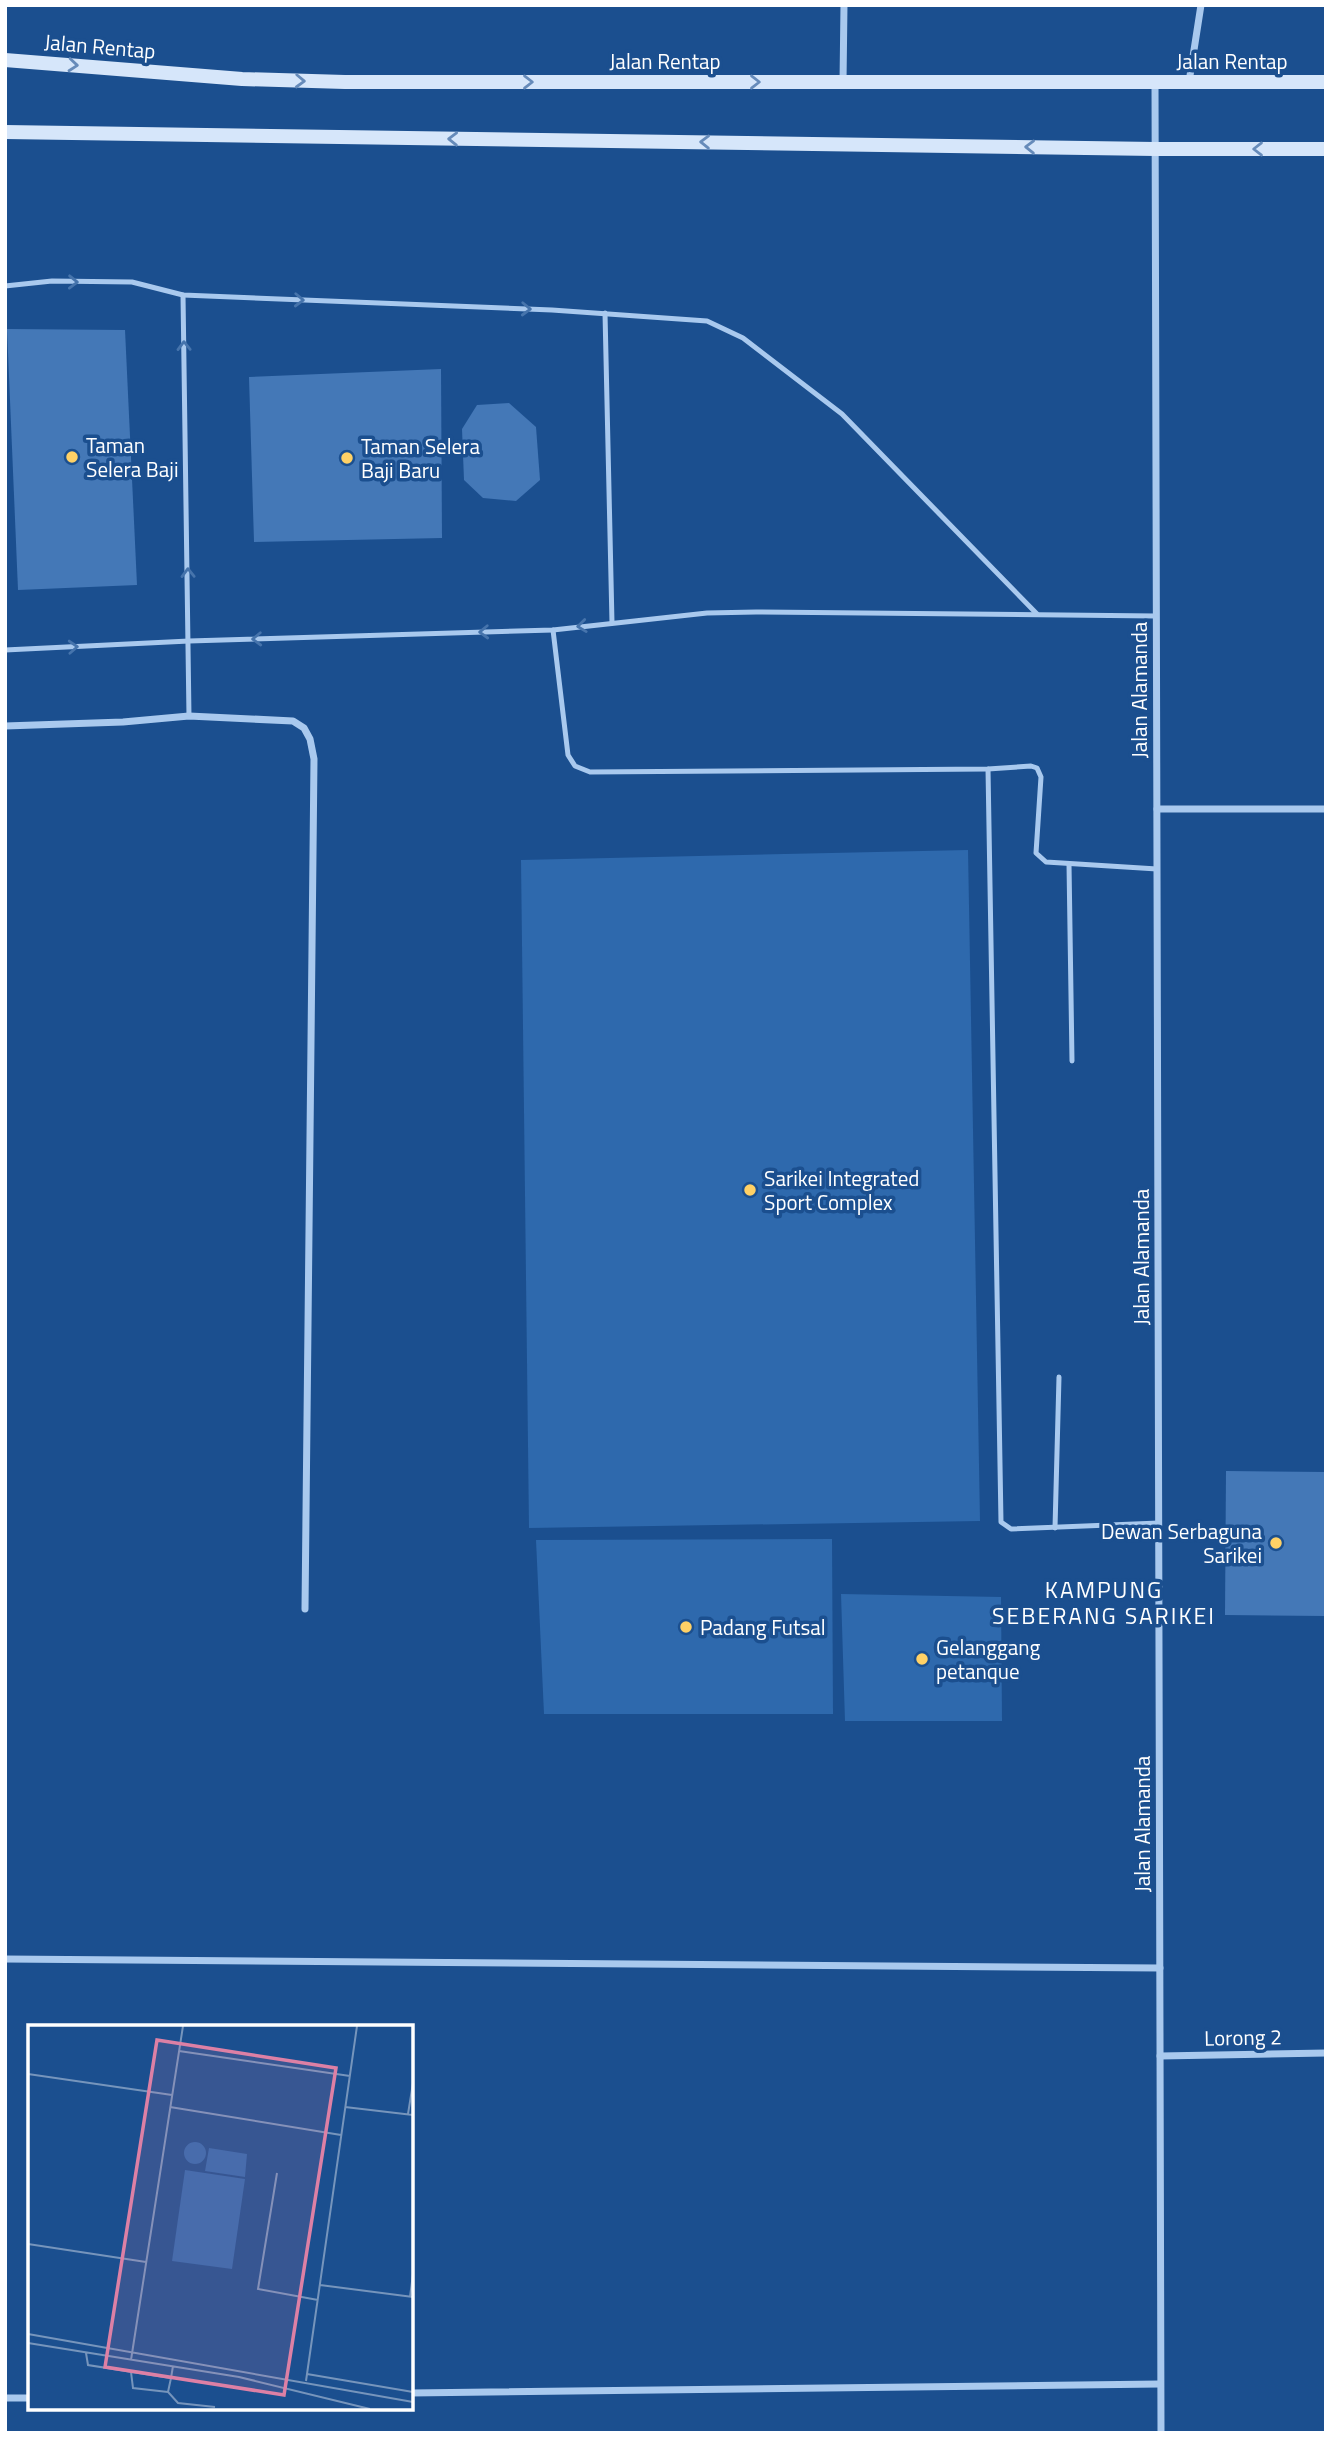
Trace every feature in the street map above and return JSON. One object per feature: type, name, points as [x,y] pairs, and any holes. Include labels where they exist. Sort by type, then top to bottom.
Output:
[{"type":"main road","name":"Jalan Rentap","points":[[5,60],[242,79],[345,82],[1326,82]]},
{"type":"main road","points":[[5,132],[1155,149],[1326,149]]},
{"type":"street","points":[[843,82],[844,5]]},
{"type":"street","points":[[1189,82],[1201,5]]},
{"type":"street","name":"Jalan Alamanda","points":[[1155,82],[1161,2433]]},
{"type":"street","points":[[5,726],[123,722],[189,716],[293,721],[304,728],[310,739],[314,759],[305,1609]]},
{"type":"street","points":[[1157,809],[1326,809]]},
{"type":"street","points":[[5,1959],[1160,1968]]},
{"type":"street","name":"Lorong 2","points":[[1160,2056],[1326,2053]]},
{"type":"street","points":[[413,2393],[1160,2384]]},
{"type":"street","points":[[5,2398],[28,2398]]},
{"type":"lane","points":[[5,286],[52,282],[132,282],[183,295],[605,313],[707,321],[743,338],[842,414],[1038,615]]},
{"type":"lane","points":[[183,295],[189,716]]},
{"type":"lane","points":[[605,313],[612,622]]},
{"type":"lane","points":[[5,650],[189,641],[552,630],[707,613],[1156,616]]},
{"type":"lane","points":[[552,630],[569,755],[575,766],[590,772],[988,769],[1031,766],[1037,768],[1041,777],[1036,853],[1046,862],[1157,869]]},
{"type":"lane","points":[[988,769],[1002,1522],[1011,1529],[1159,1523]]},
{"type":"lane","points":[[1069,864],[1072,1061]]},
{"type":"lane","points":[[1055,1528],[1059,1377]]},
{"type":"shaded area","name":"Sarikei Integrated Sport Complex","points":[[968,850],[980,1521],[529,1528],[521,860]]},
{"type":"shaded area","name":"Padang Futsal","points":[[832,1539],[833,1714],[544,1714],[536,1540]]},
{"type":"shaded area","name":"Gelanggang petanque","points":[[841,1594],[1001,1597],[1002,1721],[845,1721]]},
{"type":"building","name":"Taman Selera Baji","points":[[7,329],[125,330],[137,585],[18,590]]},
{"type":"building","name":"Taman Selera Baji Baru","points":[[441,369],[442,538],[254,542],[249,377]]},
{"type":"building","points":[[509,403],[536,427],[540,480],[516,501],[483,498],[464,480],[462,429],[477,405]]},
{"type":"building","name":"Dewan Serbaguna Sarikei","points":[[1226,1471],[1326,1472],[1326,1616],[1225,1615]]},
{"type":"place","name":"Taman Selera Baji","points":[[72,457]]},
{"type":"place","name":"Taman Selera Baji Baru","points":[[347,458]]},
{"type":"place","name":"Sarikei Integrated Sport Complex","points":[[750,1190]]},
{"type":"place","name":"Dewan Serbaguna Sarikei","points":[[1276,1543]]},
{"type":"place","name":"Padang Futsal","points":[[686,1627]]},
{"type":"place","name":"Gelanggang petanque","points":[[922,1659]]},
{"type":"district","name":"KAMPUNG SEBERANG SARIKEI","points":[[1104,1602]]}]
